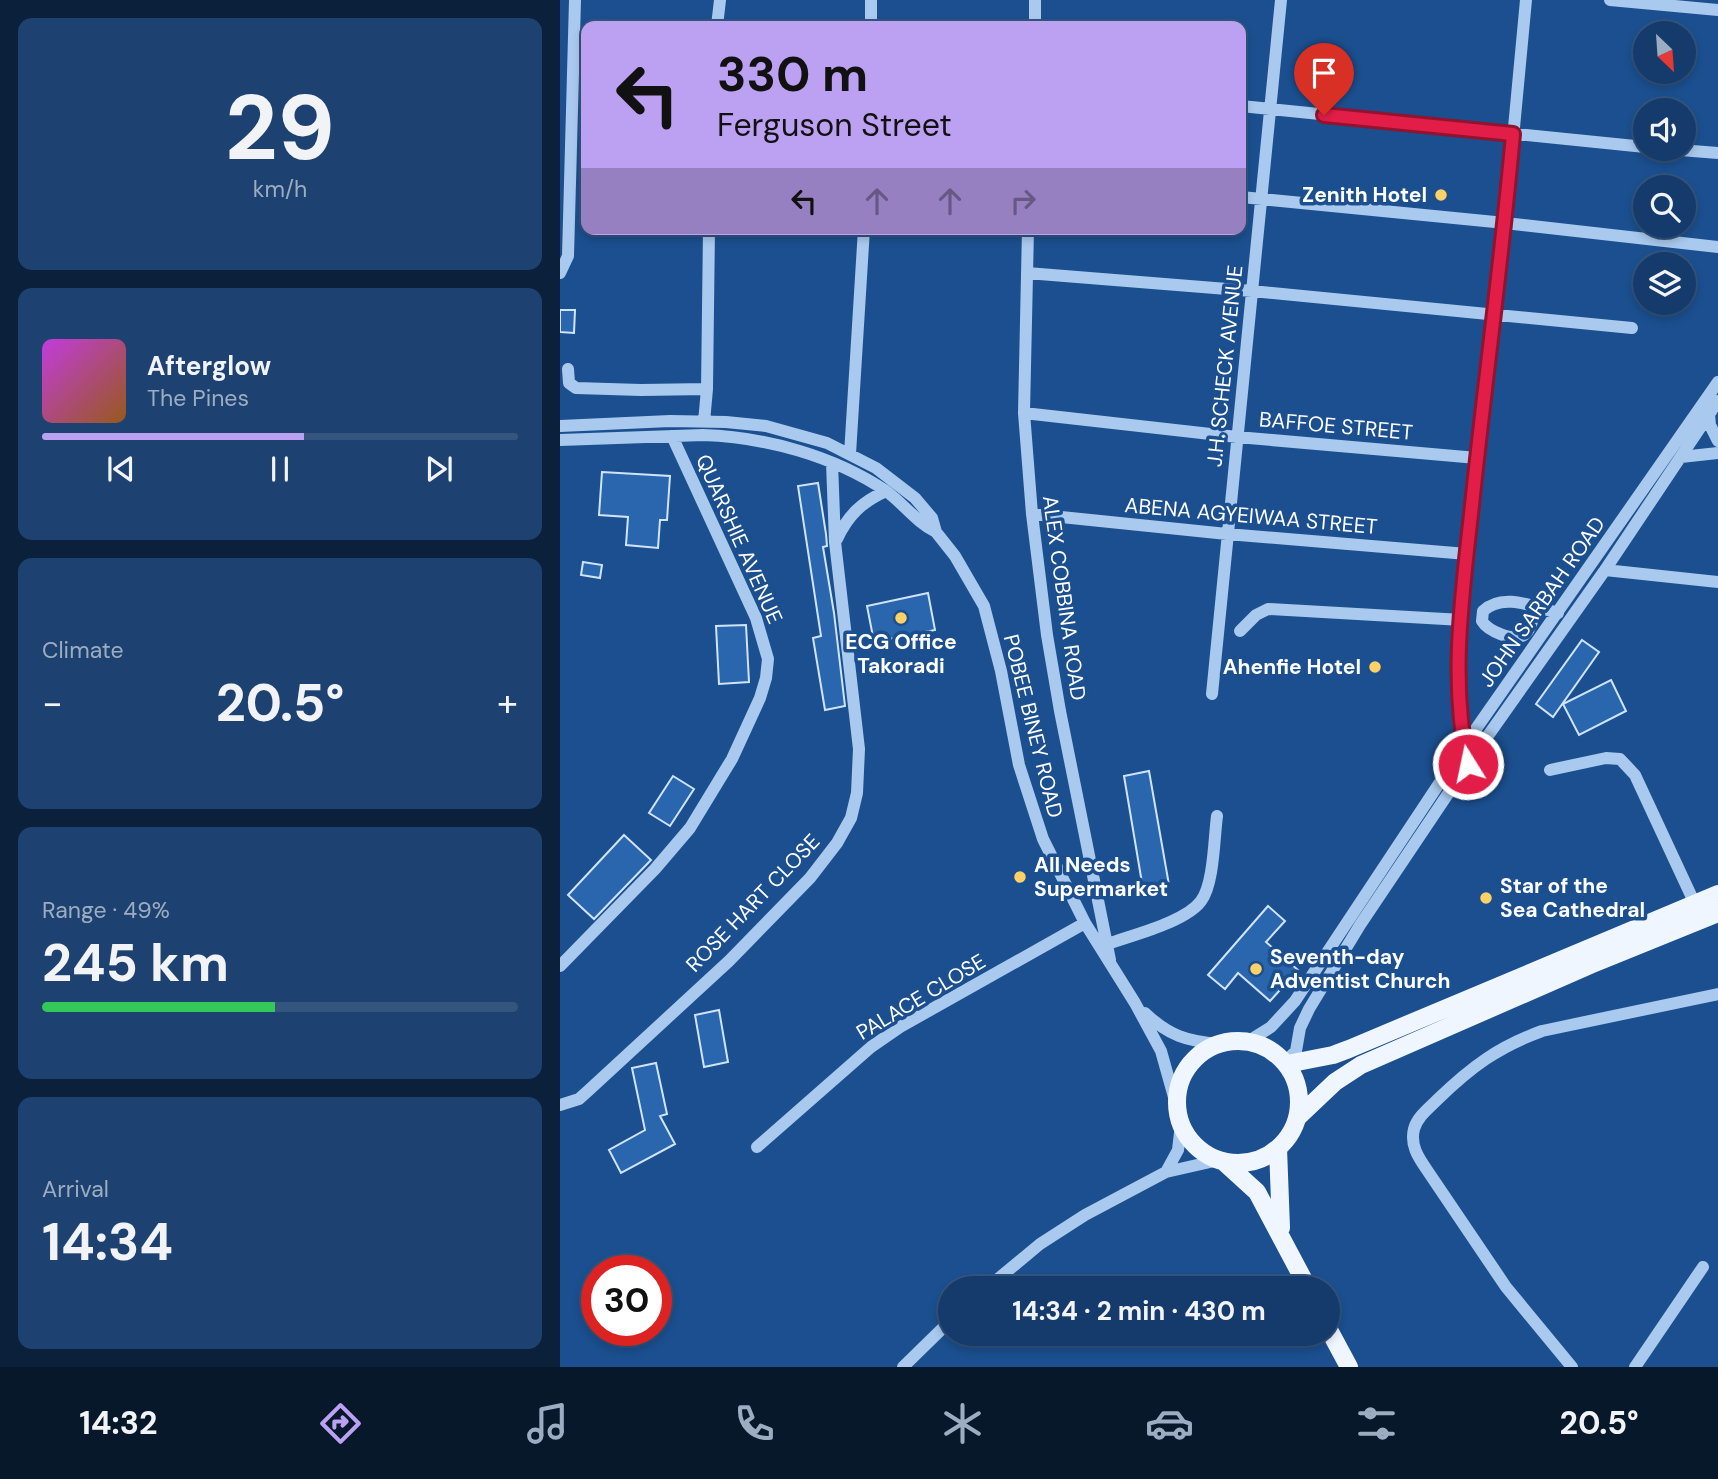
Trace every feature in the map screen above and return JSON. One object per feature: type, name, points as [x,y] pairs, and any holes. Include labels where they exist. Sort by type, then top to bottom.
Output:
[{"type":"main road","points":[[1286,1063],[1333,1055],[1349,1049],[1718,894]]},
{"type":"main road","points":[[1297,1118],[1335,1082],[1361,1065],[1590,965],[1718,913]]},
{"type":"main road","points":[[1221,1161],[1252,1161],[1278,1148],[1293,1129],[1297,1118],[1300,1104],[1298,1090],[1286,1063],[1274,1052],[1247,1042],[1219,1044],[1196,1058],[1187,1069],[1177,1094],[1179,1116],[1196,1146],[1221,1161],[1257,1192],[1301,1276]]},
{"type":"main road","points":[[1278,1148],[1279,1217],[1283,1242]]},
{"type":"main road","points":[[1338,1346],[1349,1367]]},
{"type":"street","points":[[560,274],[568,256],[575,0]]},
{"type":"street","points":[[718,21],[720,0]]},
{"type":"street","points":[[871,21],[872,0]]},
{"type":"street","points":[[1035,0],[1035,21]]},
{"type":"street","name":"J.H. SCHECK AVENUE","points":[[1212,694],[1281,0]]},
{"type":"street","points":[[1468,764],[1457,683],[1467,554],[1505,223],[1526,0]]},
{"type":"street","points":[[1610,0],[1718,10]]},
{"type":"street","points":[[1246,107],[1633,146]]},
{"type":"street","points":[[1696,151],[1718,153]]},
{"type":"street","points":[[1246,197],[1718,247]]},
{"type":"street","points":[[704,422],[707,388],[709,235]]},
{"type":"street","points":[[850,454],[864,235]]},
{"type":"street","name":"ALEX COBBINA ROAD","points":[[1028,235],[1024,413],[1032,514],[1047,635],[1060,711],[1111,967]]},
{"type":"street","points":[[1027,273],[1252,291],[1632,328]]},
{"type":"street","points":[[568,369],[569,383],[576,388],[707,388]]},
{"type":"street","name":"JOHN SARBAH ROAD","points":[[1247,1042],[1271,1027],[1295,1001],[1464,746],[1718,382]]},
{"type":"street","name":"JOHN SARBAH ROAD","points":[[1286,1063],[1296,1051],[1300,1028],[1309,1009],[1353,935],[1718,401]]},
{"type":"street","name":"BAFFOE STREET","points":[[1024,413],[1477,458]]},
{"type":"street","points":[[1709,414],[1710,425],[1718,442]]},
{"type":"street","name":"POBEE BINEY ROAD","points":[[560,426],[704,422],[766,426],[827,443],[850,454],[876,468],[915,498],[932,518],[936,532],[955,556],[984,606],[1001,671],[1019,765],[1043,839],[1085,923],[1135,1003]]},
{"type":"street","name":"POBEE BINEY ROAD","points":[[560,440],[703,435],[746,439],[792,450],[844,468],[886,491],[924,526],[936,532]]},
{"type":"street","name":"QUARSHIE AVENUE","points":[[560,966],[655,869],[690,828],[732,759],[760,698],[766,678],[768,659],[756,618],[671,436]]},
{"type":"street","points":[[1681,457],[1718,453]]},
{"type":"street","name":"ROSE HART CLOSE","points":[[560,1105],[579,1098],[589,1090],[729,961],[810,878],[837,844],[851,818],[857,793],[859,749],[835,542],[832,463]]},
{"type":"street","points":[[835,542],[853,511],[867,499],[886,491]]},
{"type":"street","name":"ABENA AGYEIWAA STREET","points":[[1032,514],[1467,554]]},
{"type":"street","points":[[1605,570],[1718,582]]},
{"type":"street","points":[[1535,608],[1558,613]]},
{"type":"street","points":[[1240,631],[1256,615],[1268,609],[1462,620]]},
{"type":"street","points":[[1550,770],[1606,758],[1620,759],[1635,775],[1695,904]]},
{"type":"street","points":[[1108,944],[1180,917],[1201,901],[1208,887],[1217,816]]},
{"type":"street","name":"PALACE CLOSE","points":[[757,1147],[871,1047],[900,1027],[1085,923]]},
{"type":"street","points":[[1572,1367],[1506,1287],[1427,1170],[1412,1140],[1414,1127],[1421,1116],[1468,1071],[1494,1052],[1519,1039],[1542,1031],[1718,994]]},
{"type":"street","points":[[1135,1003],[1167,1032],[1196,1042],[1219,1044]]},
{"type":"street","points":[[1135,1003],[1161,1051],[1179,1116],[1178,1150],[1166,1172]]},
{"type":"street","points":[[1001,1276],[1040,1244],[1166,1172],[1221,1161]]},
{"type":"street","points":[[1635,1367],[1703,1267]]},
{"type":"street","points":[[903,1367],[938,1333]]},
{"type":"building","points":[[560,310],[575,310],[574,333],[560,332]]},
{"type":"building","points":[[602,472],[670,476],[667,520],[660,520],[658,548],[626,545],[628,517],[599,515]]},
{"type":"building","points":[[818,483],[827,546],[823,547],[845,706],[825,710],[813,638],[821,636],[798,486]]},
{"type":"building","points":[[583,562],[602,565],[600,578],[581,575]]},
{"type":"building","name":"ECG Office Takoradi","points":[[928,593],[935,630],[874,642],[867,606]]},
{"type":"building","points":[[746,625],[749,682],[719,684],[716,626]]},
{"type":"building","points":[[1582,640],[1599,652],[1553,717],[1536,704]]},
{"type":"building","points":[[1611,680],[1626,711],[1579,735],[1563,704]]},
{"type":"building","points":[[1149,771],[1169,885],[1143,889],[1124,776]]},
{"type":"building","points":[[673,776],[694,789],[670,826],[649,813]]},
{"type":"building","points":[[624,835],[651,860],[594,919],[568,895]]},
{"type":"building","points":[[1268,906],[1285,921],[1266,942],[1298,970],[1270,1001],[1238,973],[1225,989],[1208,975]]},
{"type":"building","points":[[719,1010],[728,1062],[704,1067],[695,1015]]},
{"type":"building","points":[[656,1063],[667,1114],[660,1116],[675,1144],[621,1173],[609,1150],[645,1130],[632,1068]]},
{"type":"place","name":"Zenith Hotel","points":[[1441,195]]},
{"type":"place","name":"ECG Office Takoradi","points":[[901,618]]},
{"type":"place","name":"Ahenfie Hotel","points":[[1375,667]]},
{"type":"place","name":"All Needs Supermarket","points":[[1020,877]]},
{"type":"place","name":"Star of the Sea Cathedral","points":[[1486,898]]},
{"type":"place","name":"Seventh-day Adventist Church","points":[[1256,969]]},
{"type":"route","points":[[1324,115],[1513,134],[1467,554],[1457,683],[1468,764]]}]
